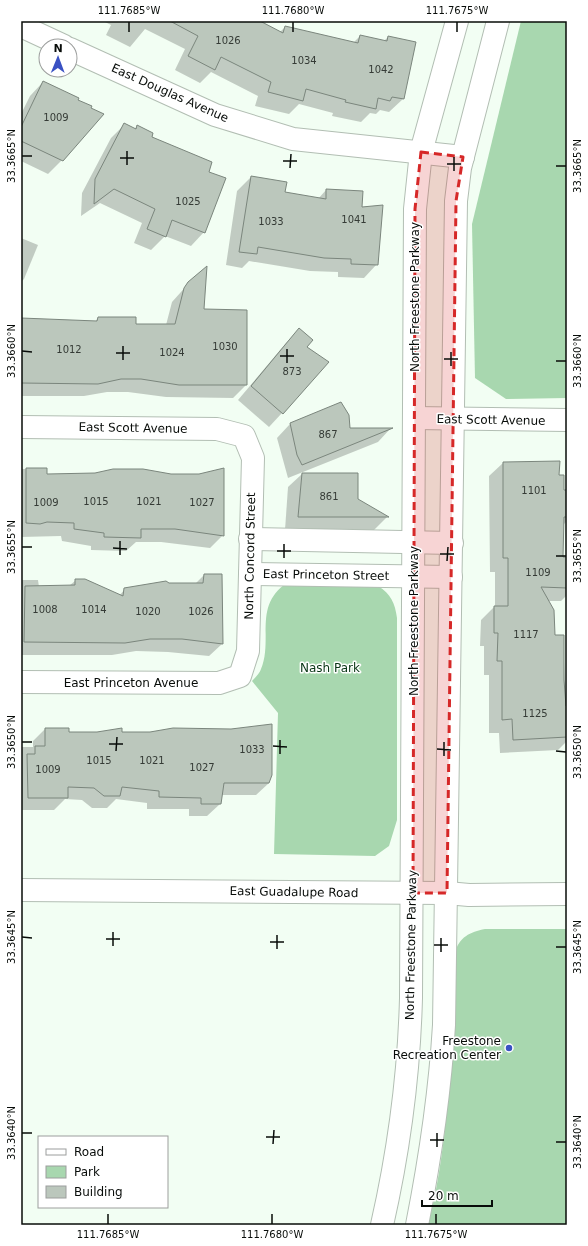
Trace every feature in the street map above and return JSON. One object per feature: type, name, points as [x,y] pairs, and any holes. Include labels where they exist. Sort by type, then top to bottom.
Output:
[{"type":"street","name":"North Freestone Parkway","points":[[382,1225],[391,1184],[405,1087],[411,1016],[413,893],[415,209],[421,152],[457,21]]},
{"type":"street","points":[[417,1225],[428,1168],[441,1062],[447,893],[456,201],[463,157],[498,21]]},
{"type":"street","points":[[21,26],[47,38]]},
{"type":"street","name":"East Douglas Avenue","points":[[78,53],[215,116],[294,139],[463,157]]},
{"type":"street","name":"East Scott Avenue","points":[[414,418],[453,420],[567,420]]},
{"type":"street","name":"East Scott Avenue","points":[[21,427],[217,429],[244,436]]},
{"type":"street","name":"North Concord Street","points":[[240,676],[248,652],[252,458],[244,436]]},
{"type":"street","points":[[250,539],[452,543]]},
{"type":"street","name":"East Princeton Street","points":[[250,574],[451,577]]},
{"type":"street","name":"East Princeton Avenue","points":[[21,682],[219,683],[240,676]]},
{"type":"street","name":"East Guadalupe Road","points":[[21,890],[447,893],[469,895],[567,894]]},
{"type":"highlighted area","points":[[421,152],[463,157],[456,201],[447,893],[413,893],[415,209]]},
{"type":"green space","points":[[521,21],[567,21],[567,398],[506,399],[475,378],[472,224]]},
{"type":"green space","name":"Nash Park","points":[[284,585],[378,586],[386,592],[394,603],[397,618],[397,820],[389,846],[375,856],[274,854],[278,713],[252,681],[260,671],[264,658],[269,604],[275,594]]},
{"type":"green space","name":"Freestone Recreation Center","points":[[485,929],[567,929],[567,1225],[428,1225],[436,1192],[445,1124],[455,953],[462,939],[470,934]]},
{"type":"building","points":[[170,21],[260,21],[283,33],[285,26],[358,43],[360,35],[387,41],[388,36],[416,42],[404,99],[392,97],[390,101],[378,98],[376,109],[345,102],[346,100],[306,89],[303,101],[268,92],[271,82],[221,57],[215,70],[188,56],[198,36]]},
{"type":"building","points":[[43,81],[79,98],[78,100],[92,106],[91,108],[104,114],[63,161],[21,141],[21,127]]},
{"type":"building","points":[[124,123],[136,129],[137,125],[153,133],[152,137],[212,162],[209,172],[226,178],[205,233],[172,220],[166,237],[147,229],[155,209],[114,189],[94,204],[95,179]]},
{"type":"building","points":[[251,176],[287,182],[285,192],[326,199],[326,189],[363,191],[362,207],[383,205],[378,265],[351,264],[351,259],[324,258],[258,247],[257,254],[239,252]]},
{"type":"building","points":[[207,266],[204,309],[247,310],[247,385],[179,385],[141,379],[121,379],[98,384],[21,383],[21,318],[97,321],[98,317],[136,317],[136,324],[175,324],[184,288],[188,282]]},
{"type":"building","points":[[299,328],[313,340],[307,347],[329,362],[283,414],[251,386]]},
{"type":"building","points":[[341,402],[349,415],[350,428],[393,428],[302,465],[297,455],[290,423]]},
{"type":"building","points":[[560,461],[559,475],[564,475],[564,490],[567,490],[567,517],[564,517],[563,557],[567,557],[567,588],[541,587],[554,610],[555,635],[564,635],[564,680],[567,706],[567,737],[513,740],[512,719],[502,720],[502,661],[497,661],[498,633],[494,633],[494,606],[508,606],[508,558],[503,558],[503,462]]},
{"type":"building","points":[[26,468],[47,468],[47,474],[95,473],[113,469],[143,469],[171,474],[199,474],[224,468],[224,536],[175,529],[141,529],[141,538],[104,537],[104,533],[74,529],[74,523],[26,523]]},
{"type":"building","points":[[302,473],[358,473],[358,499],[389,517],[298,517]]},
{"type":"building","points":[[204,574],[222,574],[223,644],[182,639],[150,639],[125,643],[24,642],[25,586],[75,585],[75,579],[85,579],[123,596],[124,588],[166,581],[169,583],[203,583]]},
{"type":"building","points":[[272,724],[272,775],[269,783],[224,783],[221,804],[201,804],[201,798],[159,797],[159,791],[122,787],[120,796],[104,796],[94,788],[68,787],[68,798],[28,798],[27,754],[35,754],[35,746],[45,746],[45,728],[69,728],[69,732],[97,732],[122,728],[122,732],[150,732],[173,728],[231,729]]},
{"type":"place","name":"Freestone Recreation Center","points":[[509,1048]]}]
